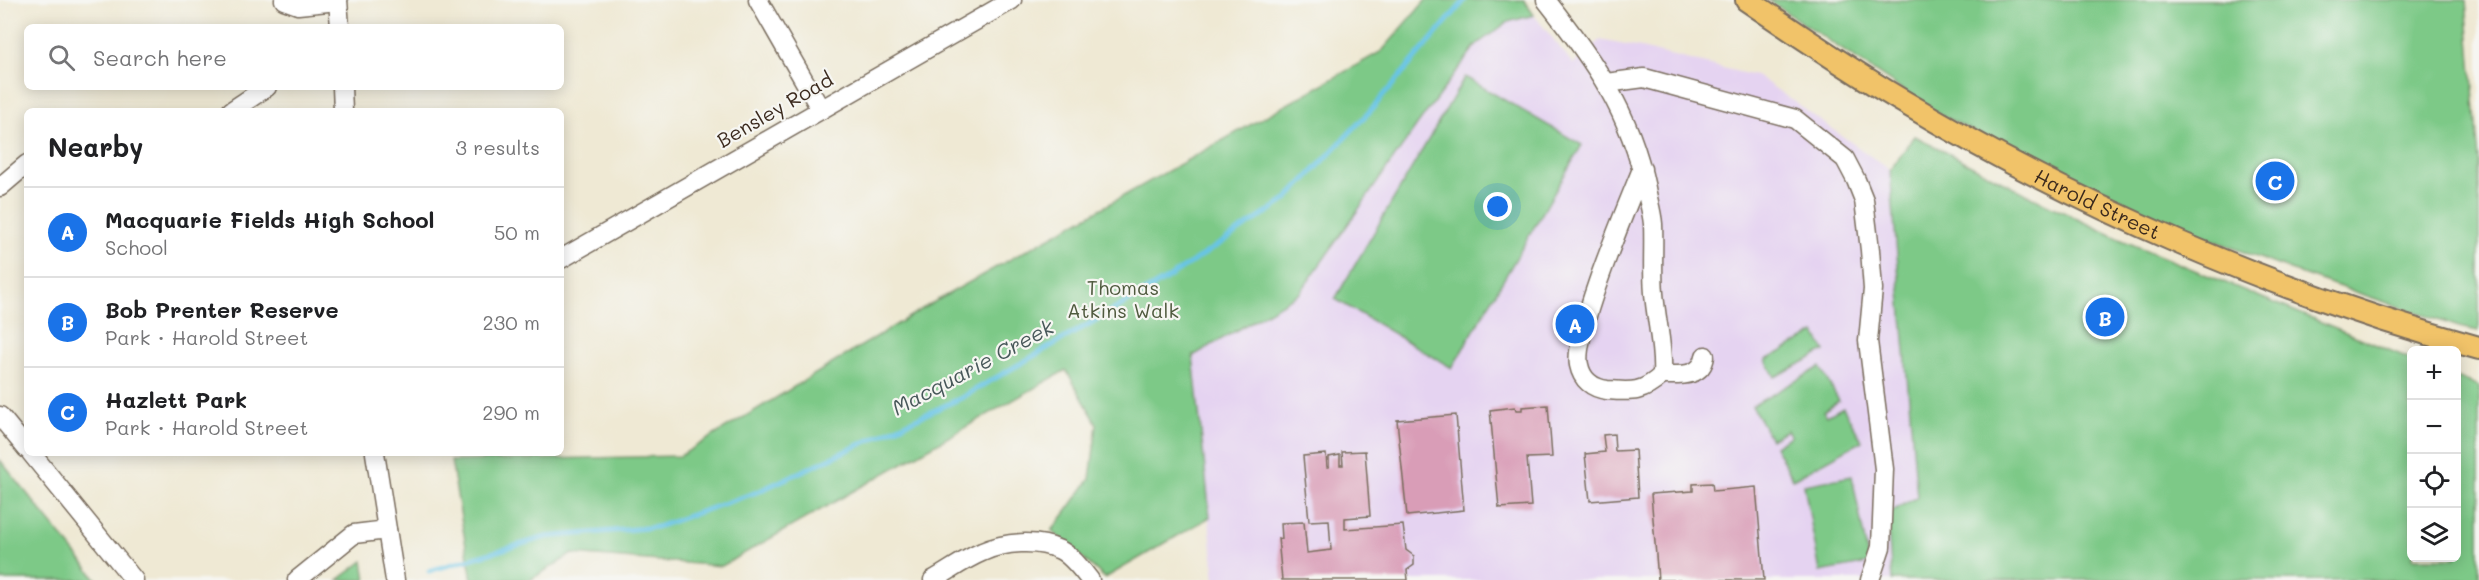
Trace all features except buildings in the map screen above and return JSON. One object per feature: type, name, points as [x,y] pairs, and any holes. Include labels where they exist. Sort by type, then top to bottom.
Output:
[{"type":"main road","name":"Harold Street","points":[[1747,0],[1830,56],[1980,146],[2128,218],[2249,270],[2352,310],[2479,348]]},
{"type":"street","points":[[284,0],[298,5],[338,0],[340,24]]},
{"type":"street","points":[[758,0],[821,110]]},
{"type":"street","name":"Bensley Road","points":[[564,257],[1012,0]]},
{"type":"street","points":[[1546,0],[1587,52],[1606,83],[1626,122],[1642,169],[1653,222],[1654,294],[1663,360],[1662,375],[1652,385],[1633,393],[1591,386],[1582,375],[1578,363],[1584,326],[1642,169]]},
{"type":"street","points":[[1606,83],[1644,78],[1795,119],[1845,159],[1864,200],[1873,289],[1868,341],[1884,469],[1881,547],[1870,580]]},
{"type":"street","points":[[236,108],[262,90]]},
{"type":"street","points":[[342,90],[343,108]]},
{"type":"street","points":[[0,187],[24,167]]},
{"type":"street","points":[[1662,375],[1688,376],[1700,368],[1705,356]]},
{"type":"street","points":[[0,416],[24,445]]},
{"type":"street","points":[[33,456],[134,580]]},
{"type":"street","points":[[375,456],[395,580]]},
{"type":"street","points":[[297,580],[354,534],[387,530]]},
{"type":"street","points":[[933,580],[981,552],[1005,544],[1034,544],[1060,550],[1081,568],[1090,580]]},
{"type":"shaded area","points":[[1534,15],[1573,64],[1600,40],[1759,77],[1890,170],[1917,497],[1887,514],[1892,580],[1215,580],[1193,356],[1300,293],[1418,124],[1477,45],[1508,22]]},
{"type":"green space","name":"Thomas Atkins Walk","points":[[1426,0],[1524,0],[1534,15],[1508,22],[1476,45],[1300,293],[1193,356],[1210,517],[1105,578],[1052,531],[1090,479],[1097,424],[1066,370],[722,566],[572,554],[530,580],[472,580],[451,461],[680,456],[927,306],[1382,51]]},
{"type":"green space","points":[[1768,0],[2466,0],[2479,162],[2479,331],[2459,327],[2290,270],[2107,199],[1937,113]]},
{"type":"green space","points":[[1465,77],[1582,145],[1452,368],[1335,299]]},
{"type":"green space","points":[[1915,136],[2042,202],[2124,241],[2407,357],[2407,562],[2461,562],[2461,379],[2479,386],[2479,580],[1892,580],[1887,514],[1917,497],[1890,170]]},
{"type":"green space","points":[[1815,333],[1825,351],[1775,377],[1766,360]]},
{"type":"green space","points":[[1820,367],[1839,401],[1823,411],[1827,416],[1843,407],[1862,441],[1793,479],[1775,446],[1791,436],[1787,430],[1771,439],[1752,406]]},
{"type":"green space","points":[[0,460],[97,580],[0,580]]},
{"type":"green space","points":[[1852,476],[1869,563],[1820,572],[1804,485]]},
{"type":"green space","points":[[363,561],[366,580],[338,580]]},
{"type":"waterway","name":"Macquarie Creek","points":[[429,571],[546,537],[657,527],[757,492],[961,398],[1165,280],[1286,200],[1372,109],[1465,0]]},
{"type":"place","name":"Hazlett Park","points":[[2275,181]]},
{"type":"place","name":"Bob Prenter Reserve","points":[[2105,317]]},
{"type":"place","name":"Macquarie Fields High School","points":[[1575,324]]}]
